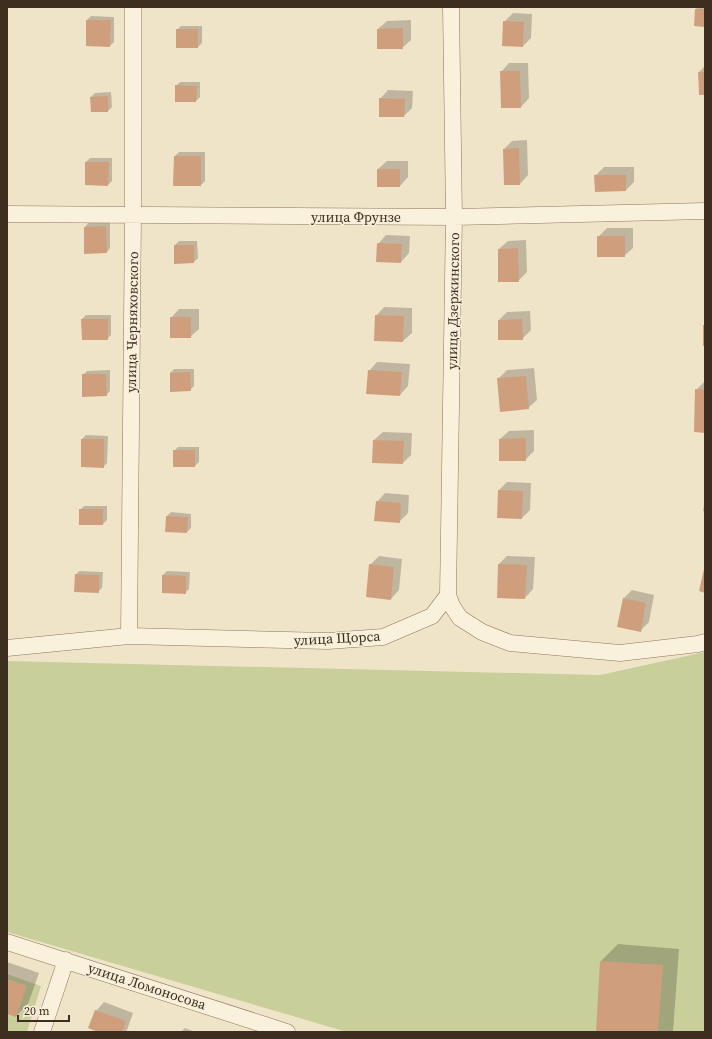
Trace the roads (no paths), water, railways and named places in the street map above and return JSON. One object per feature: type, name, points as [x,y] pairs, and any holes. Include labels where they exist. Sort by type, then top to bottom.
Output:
[{"type":"street","name":"улица Черняховского","points":[[129,636],[134,215],[133,7]]},
{"type":"street","name":"улица Дзержинского","points":[[448,595],[454,217],[451,7]]},
{"type":"street","name":"улица Фрунзе","points":[[7,214],[454,217],[705,211]]},
{"type":"street","name":"улица Щорса","points":[[7,648],[129,636],[328,641],[383,637],[432,616],[448,595]]},
{"type":"street","points":[[448,595],[452,606],[460,618],[482,632],[510,644],[620,653],[705,642]]},
{"type":"street","name":"улица Ломоносова","points":[[7,942],[287,1032]]},
{"type":"street","points":[[42,1032],[66,960]]}]
